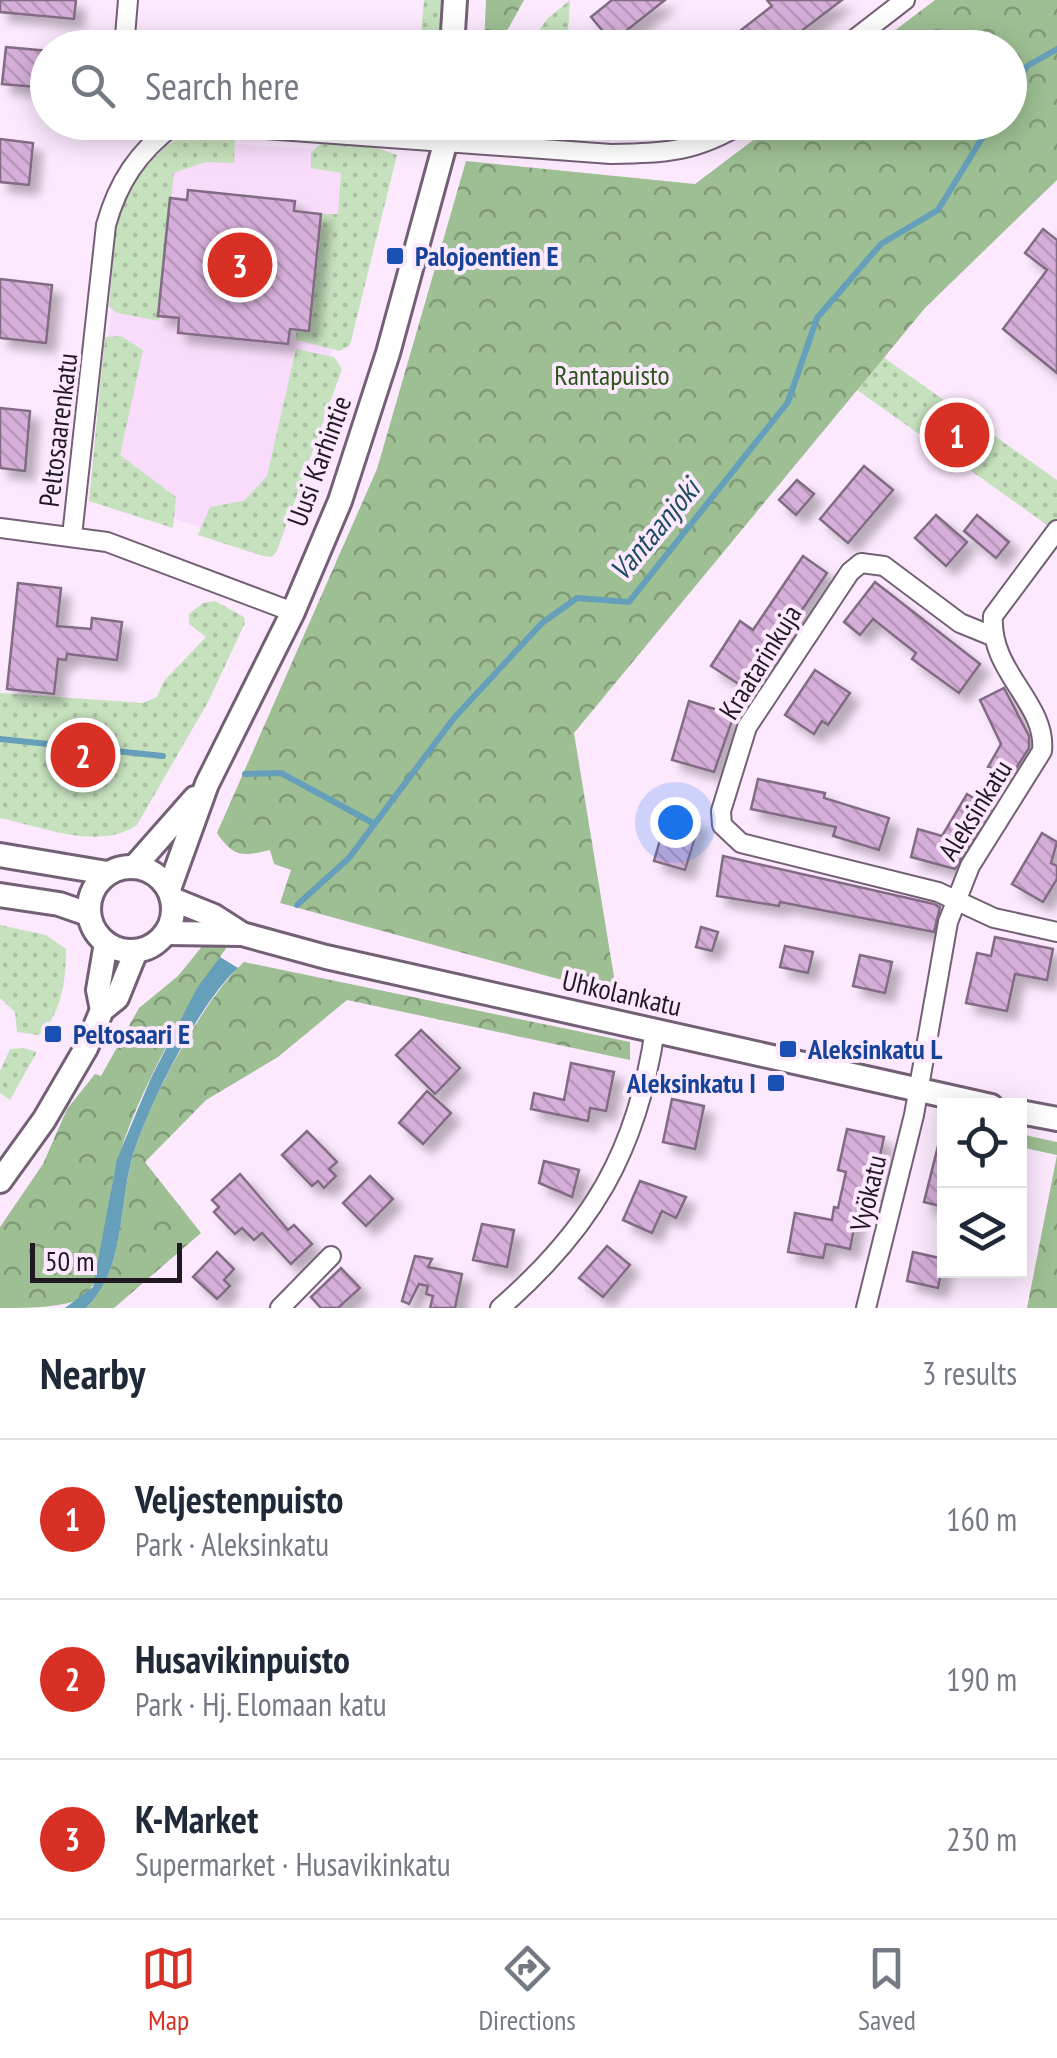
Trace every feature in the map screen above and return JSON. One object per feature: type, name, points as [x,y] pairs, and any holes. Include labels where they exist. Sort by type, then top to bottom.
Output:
[{"type":"street","points":[[126,30],[128,0]]},
{"type":"street","points":[[453,30],[455,0]]},
{"type":"street","points":[[866,30],[905,0]]},
{"type":"street","name":"Peltosaarenkatu","points":[[156,140],[129,168],[116,190],[106,225],[72,536],[108,542],[293,612]]},
{"type":"street","name":"Uusi Karhintie","points":[[171,894],[207,784],[293,612],[340,501],[388,353],[443,140]]},
{"type":"street","points":[[519,140],[611,154],[678,152],[715,140]]},
{"type":"street","points":[[0,528],[72,536]]},
{"type":"street","points":[[992,636],[993,616],[1003,599],[1057,530]]},
{"type":"street","name":"Kraatarinkuja","points":[[955,900],[938,892],[741,843],[722,825],[721,812],[747,727],[850,572],[861,563],[884,566],[960,623],[992,636]]},
{"type":"street","name":"Aleksinkatu","points":[[915,1088],[955,900],[970,866],[1050,740],[996,654],[992,636]]},
{"type":"street","name":"Uusi Karhintie","points":[[135,866],[207,784]]},
{"type":"street","points":[[0,855],[107,873],[135,866],[160,878],[171,894],[166,933],[136,951],[117,998],[102,1010],[69,1077],[0,1181]]},
{"type":"street","points":[[88,914],[92,891],[107,873]]},
{"type":"street","name":"Uhkolankatu","points":[[171,894],[242,934]]},
{"type":"street","points":[[0,896],[59,904],[88,914],[106,943],[98,990],[102,1010]]},
{"type":"street","points":[[955,900],[994,918],[1057,932]]},
{"type":"street","name":"Uhkolankatu","points":[[166,933],[242,934],[957,1098]]},
{"type":"street","points":[[106,943],[136,951]]},
{"type":"street","points":[[500,1308],[545,1269],[580,1226],[612,1172],[636,1124],[655,1030]]},
{"type":"street","name":"Vyökatu","points":[[866,1308],[906,1150],[915,1088]]},
{"type":"street","points":[[1027,1114],[1057,1120]]},
{"type":"street","points":[[280,1308],[331,1256]]},
{"type":"shaded area","points":[[174,140],[391,154],[271,552],[91,490],[123,211]]},
{"type":"green space","points":[[424,0],[442,0],[439,30],[421,30]]},
{"type":"green space","points":[[486,0],[524,0],[507,30],[485,30]]},
{"type":"green space","points":[[570,0],[568,30],[539,30]]},
{"type":"green space","name":"Rantapuisto","points":[[935,0],[1057,0],[1057,180],[925,308],[574,733],[617,995],[280,903],[291,870],[274,864],[270,850],[252,854],[233,851],[217,833],[377,469],[466,161],[695,184],[753,140],[1027,140],[1027,30],[895,30]]},
{"type":"green space","points":[[235,140],[234,163],[205,162],[174,173],[159,321],[117,313],[109,307],[113,247],[121,211],[137,178],[173,142]]},
{"type":"green space","points":[[320,144],[374,147],[397,155],[350,345],[340,351],[296,340],[296,330],[309,330],[321,214],[338,214],[341,173],[311,168],[311,153]]},
{"type":"green space","points":[[121,336],[143,350],[120,455],[176,497],[173,528],[89,501],[105,337]]},
{"type":"green space","points":[[296,349],[334,357],[342,369],[277,551],[271,557],[263,556],[198,535],[210,507],[244,501],[267,476]]},
{"type":"green space","points":[[883,357],[1057,480],[1057,532],[857,390]]},
{"type":"green space","points":[[215,601],[244,617],[245,623],[208,702],[137,825],[122,833],[88,837],[0,818],[0,693],[143,703],[157,697],[164,681],[206,637],[189,624],[189,614],[203,603]]},
{"type":"green space","points":[[0,925],[46,935],[66,949],[58,1006],[39,1035],[17,1032],[15,1012],[0,998]]},
{"type":"green space","points":[[204,944],[227,947],[177,1028],[130,1124],[113,1181],[103,1259],[91,1287],[82,1298],[65,1304],[0,1308],[0,1227],[43,1164],[67,1109],[95,1074],[101,1076],[139,1008],[178,976]]},
{"type":"green space","points":[[244,962],[630,1042],[630,1060],[347,1000],[278,1057],[206,1100],[145,1162],[201,1233],[114,1308],[86,1308],[108,1275],[119,1236],[128,1175],[151,1108],[195,1025]]},
{"type":"green space","points":[[10,1049],[37,1052],[10,1100],[0,1093],[0,1071]]},
{"type":"green space","points":[[1027,1136],[1057,1142],[1057,1155],[1027,1149]]},
{"type":"green space","points":[[1057,1155],[1057,1308],[1027,1308]]},
{"type":"water","points":[[220,957],[238,968],[192,1029],[150,1110],[133,1155],[108,1275],[86,1308],[65,1308],[93,1287],[117,1159],[151,1078],[197,988]]},
{"type":"building","points":[[0,0],[76,0],[74,19],[0,12]]},
{"type":"building","points":[[612,0],[665,0],[627,30],[602,30],[591,17]]},
{"type":"building","points":[[767,0],[842,0],[803,30],[741,30],[772,6]]},
{"type":"building","points":[[6,47],[30,49],[30,86],[2,84]]},
{"type":"building","points":[[0,139],[33,143],[29,185],[0,182]]},
{"type":"building","points":[[188,190],[295,201],[294,211],[321,214],[309,331],[290,329],[288,344],[178,333],[179,318],[158,316],[170,198],[187,200]]},
{"type":"building","points":[[1043,229],[1057,240],[1057,373],[1003,329],[1047,270],[1025,253]]},
{"type":"building","points":[[0,279],[52,285],[46,343],[0,338]]},
{"type":"building","points":[[0,408],[30,411],[25,471],[0,468]]},
{"type":"building","points":[[864,466],[893,490],[848,543],[820,519]]},
{"type":"building","points":[[797,480],[814,494],[796,515],[779,500]]},
{"type":"building","points":[[936,515],[967,542],[946,566],[915,538]]},
{"type":"building","points":[[977,515],[1009,542],[996,558],[964,531]]},
{"type":"building","points":[[803,556],[827,573],[748,690],[711,666],[740,621],[753,630]]},
{"type":"building","points":[[875,582],[980,664],[959,693],[912,659],[916,653],[873,619],[860,635],[844,622]]},
{"type":"building","points":[[18,583],[61,588],[57,626],[91,629],[92,618],[122,622],[117,660],[67,654],[66,660],[58,659],[54,694],[7,689]]},
{"type":"building","points":[[815,670],[850,693],[828,725],[822,721],[814,734],[785,715]]},
{"type":"building","points":[[1004,688],[1029,736],[1029,748],[1010,778],[988,767],[1001,744],[980,700]]},
{"type":"building","points":[[689,701],[734,715],[714,772],[672,760]]},
{"type":"building","points":[[758,779],[825,793],[824,798],[889,818],[879,850],[833,836],[836,827],[751,809]]},
{"type":"building","points":[[967,794],[991,809],[955,869],[911,857],[918,829],[942,836]]},
{"type":"building","points":[[668,812],[700,821],[685,870],[654,861]]},
{"type":"building","points":[[1042,833],[1057,842],[1051,863],[1057,866],[1057,879],[1043,902],[1012,884]]},
{"type":"building","points":[[723,856],[934,904],[940,907],[934,932],[780,902],[779,906],[717,896]]},
{"type":"building","points":[[701,927],[718,932],[712,951],[696,947]]},
{"type":"building","points":[[995,937],[1053,949],[1047,980],[1015,974],[1007,1011],[966,1003],[977,953],[991,956]]},
{"type":"building","points":[[785,946],[813,952],[808,973],[780,967]]},
{"type":"building","points":[[860,955],[892,962],[885,993],[853,986]]},
{"type":"building","points":[[421,1030],[460,1068],[435,1094],[396,1055]]},
{"type":"building","points":[[571,1063],[614,1072],[606,1111],[590,1108],[588,1121],[531,1109],[534,1093],[564,1100]]},
{"type":"building","points":[[427,1091],[451,1113],[423,1144],[399,1123]]},
{"type":"building","points":[[672,1099],[704,1106],[695,1149],[663,1142]]},
{"type":"building","points":[[847,1129],[884,1137],[871,1198],[860,1196],[850,1249],[826,1244],[823,1258],[788,1252],[795,1213],[832,1220],[834,1207],[838,1208],[846,1172],[838,1170]]},
{"type":"building","points":[[307,1131],[337,1162],[329,1169],[336,1176],[324,1188],[318,1181],[312,1186],[282,1155]]},
{"type":"building","points":[[937,1150],[937,1205],[924,1202]]},
{"type":"building","points":[[544,1161],[579,1170],[572,1197],[539,1183]]},
{"type":"building","points":[[240,1174],[288,1230],[294,1225],[312,1244],[291,1264],[262,1233],[254,1240],[242,1228],[235,1234],[214,1212],[219,1207],[212,1200]]},
{"type":"building","points":[[370,1176],[393,1199],[366,1226],[343,1203]]},
{"type":"building","points":[[640,1181],[686,1197],[676,1218],[662,1211],[652,1233],[623,1220]]},
{"type":"building","points":[[482,1224],[514,1230],[507,1267],[473,1260]]},
{"type":"building","points":[[607,1246],[630,1265],[603,1297],[579,1278]]},
{"type":"building","points":[[217,1252],[234,1269],[224,1280],[230,1286],[217,1299],[193,1277]]},
{"type":"building","points":[[913,1252],[937,1257],[938,1288],[907,1281]]},
{"type":"building","points":[[415,1256],[432,1259],[428,1267],[462,1274],[455,1308],[430,1308],[433,1296],[426,1294],[428,1286],[419,1284],[409,1304],[402,1301]]},
{"type":"building","points":[[341,1268],[360,1288],[338,1308],[321,1308],[311,1297]]},
{"type":"waterway","name":"Vantaanjoki","points":[[1027,66],[1057,49]]},
{"type":"waterway","name":"Vantaanjoki","points":[[297,905],[349,858],[454,718],[542,623],[577,598],[629,602],[788,402],[817,318],[881,244],[938,210],[981,140]]},
{"type":"waterway","points":[[0,739],[163,756]]},
{"type":"waterway","points":[[245,774],[281,773],[373,823]]},
{"type":"place","name":"Palojoentien E","points":[[395,256]]},
{"type":"place","name":"K-Market","points":[[240,265]]},
{"type":"place","name":"Veljestenpuisto","points":[[957,435]]},
{"type":"place","name":"Husavikinpuisto","points":[[83,755]]},
{"type":"place","name":"Peltosaari E","points":[[53,1034]]},
{"type":"place","name":"Aleksinkatu L","points":[[788,1049]]},
{"type":"place","name":"Aleksinkatu I","points":[[776,1083]]}]
